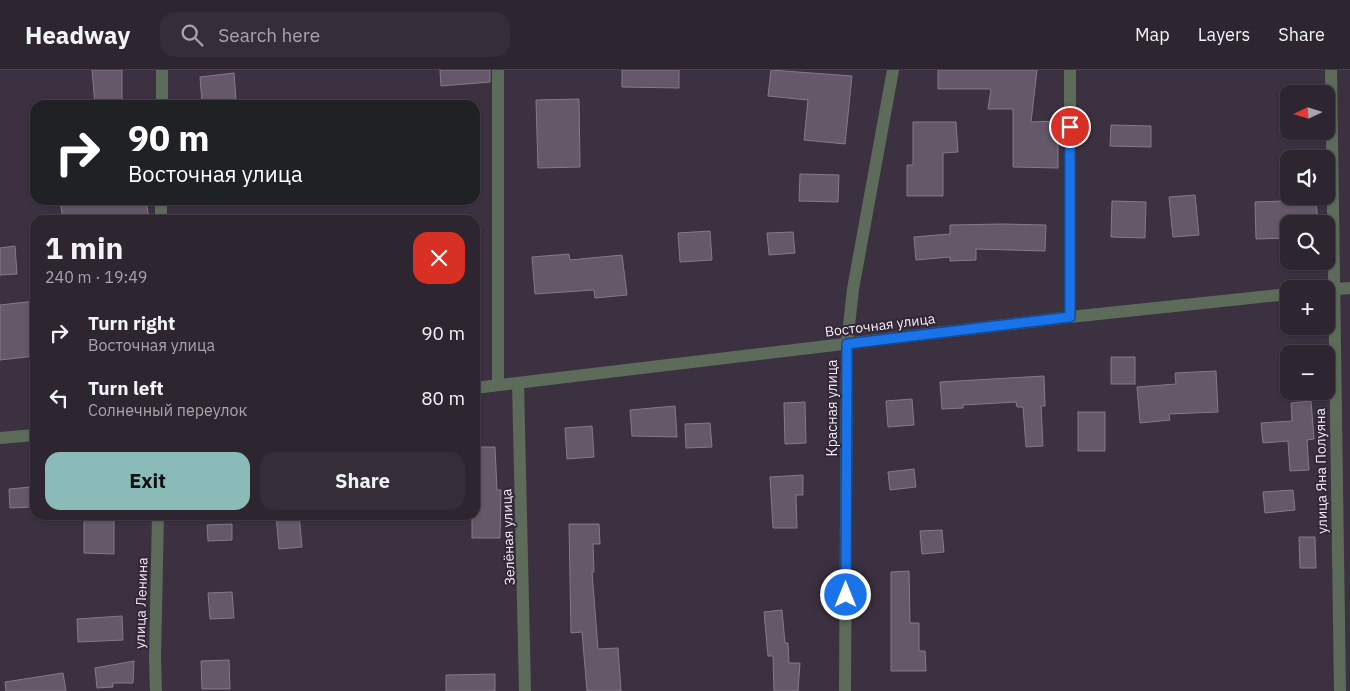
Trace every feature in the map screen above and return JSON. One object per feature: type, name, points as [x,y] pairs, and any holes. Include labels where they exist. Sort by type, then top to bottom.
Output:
[{"type":"street","points":[[162,70],[162,100]]},
{"type":"street","points":[[498,70],[498,385]]},
{"type":"street","name":"Красная улица","points":[[845,691],[847,344],[853,289],[893,70]]},
{"type":"street","points":[[1070,70],[1070,317]]},
{"type":"street","name":"улица Яна Полуяна","points":[[1330,280],[1331,70]]},
{"type":"street","points":[[1335,290],[1350,288]]},
{"type":"street","name":"Восточная улица","points":[[480,387],[1070,317],[1280,295]]},
{"type":"street","name":"улица Яна Полуяна","points":[[1331,335],[1340,691]]},
{"type":"street","name":"Зелёная улица","points":[[518,383],[525,691]]},
{"type":"street","points":[[0,438],[30,435]]},
{"type":"street","name":"улица Ленина","points":[[156,691],[158,520]]},
{"type":"building","points":[[92,70],[122,70],[122,100],[95,100]]},
{"type":"building","points":[[440,70],[490,70],[490,82],[441,86]]},
{"type":"building","points":[[622,70],[679,70],[679,88],[622,87]]},
{"type":"building","points":[[771,70],[852,76],[845,144],[804,140],[808,100],[768,96]]},
{"type":"building","points":[[938,70],[1037,70],[1031,122],[1058,121],[1058,168],[1013,167],[1013,109],[988,109],[991,89],[938,89]]},
{"type":"building","points":[[234,73],[236,99],[202,100],[200,77]]},
{"type":"building","points":[[579,99],[580,167],[538,168],[536,100]]},
{"type":"building","points":[[913,122],[956,122],[958,152],[943,153],[943,196],[907,196],[907,165],[913,165]]},
{"type":"building","points":[[1111,125],[1151,126],[1151,147],[1110,146]]},
{"type":"building","points":[[800,174],[839,175],[838,202],[799,201]]},
{"type":"building","points":[[1195,195],[1199,235],[1173,237],[1169,197]]},
{"type":"building","points":[[1112,201],[1146,202],[1145,238],[1111,237]]},
{"type":"building","points":[[1280,201],[1280,205],[1316,205],[1317,215],[1280,215],[1280,238],[1256,239],[1255,202]]},
{"type":"building","points":[[61,205],[147,205],[148,215],[62,215]]},
{"type":"building","points":[[950,225],[1046,225],[1045,251],[976,249],[976,260],[950,261],[950,257],[916,260],[914,237],[950,234]]},
{"type":"building","points":[[710,231],[712,260],[680,262],[678,233]]},
{"type":"building","points":[[793,232],[795,253],[769,255],[767,233]]},
{"type":"building","points":[[15,246],[17,274],[0,275],[0,248]]},
{"type":"building","points":[[569,254],[570,260],[622,255],[627,295],[595,298],[594,290],[535,294],[532,257]]},
{"type":"building","points":[[30,302],[30,357],[0,360],[0,305]]},
{"type":"building","points":[[1111,357],[1135,357],[1135,384],[1111,384]]},
{"type":"building","points":[[1216,371],[1218,412],[1169,414],[1170,420],[1140,423],[1137,387],[1176,384],[1175,373]]},
{"type":"building","points":[[1044,376],[1045,406],[1041,406],[1043,446],[1026,447],[1023,407],[1017,407],[1016,402],[963,405],[963,408],[942,409],[940,382]]},
{"type":"building","points":[[912,399],[914,425],[888,427],[886,401]]},
{"type":"building","points":[[1311,401],[1314,439],[1307,440],[1309,470],[1290,471],[1288,441],[1263,443],[1261,423],[1292,421],[1291,403]]},
{"type":"building","points":[[805,402],[806,443],[785,444],[784,403]]},
{"type":"building","points":[[675,406],[677,437],[632,436],[630,410]]},
{"type":"building","points":[[1078,412],[1105,412],[1105,451],[1078,451]]},
{"type":"building","points":[[710,423],[712,447],[686,448],[685,424]]},
{"type":"building","points":[[592,426],[594,457],[567,459],[565,428]]},
{"type":"building","points":[[480,447],[495,447],[497,490],[501,490],[500,538],[472,538],[472,520],[480,520]]},
{"type":"building","points":[[914,469],[916,487],[890,490],[888,472]]},
{"type":"building","points":[[803,475],[803,495],[796,495],[797,528],[773,528],[770,477]]},
{"type":"building","points":[[30,487],[30,507],[10,508],[9,489]]},
{"type":"building","points":[[1293,490],[1295,510],[1265,513],[1263,492]]},
{"type":"building","points":[[84,520],[114,520],[114,554],[84,553]]},
{"type":"building","points":[[276,520],[299,520],[302,547],[279,549]]},
{"type":"building","points":[[232,524],[232,540],[208,541],[207,525]]},
{"type":"building","points":[[569,524],[599,524],[600,544],[593,544],[594,572],[592,572],[598,649],[618,648],[621,691],[587,691],[582,632],[571,633]]},
{"type":"building","points":[[942,530],[944,552],[922,554],[920,531]]},
{"type":"building","points":[[1299,537],[1315,537],[1316,568],[1300,568]]},
{"type":"building","points":[[909,571],[910,623],[919,623],[919,651],[925,651],[926,671],[891,671],[891,572]]},
{"type":"building","points":[[232,592],[234,618],[210,619],[208,593]]},
{"type":"building","points":[[782,610],[785,643],[788,643],[789,663],[800,663],[798,691],[774,691],[773,656],[768,656],[764,612]]},
{"type":"building","points":[[122,616],[123,640],[78,642],[77,619]]},
{"type":"building","points":[[229,660],[230,689],[202,689],[201,661]]},
{"type":"building","points":[[134,661],[133,683],[113,683],[113,687],[97,688],[95,668]]},
{"type":"building","points":[[63,673],[66,691],[6,691],[5,682]]},
{"type":"building","points":[[495,674],[495,691],[446,691],[446,675]]},
{"type":"route","points":[[846,595],[847,344],[1070,317],[1070,127]]}]
